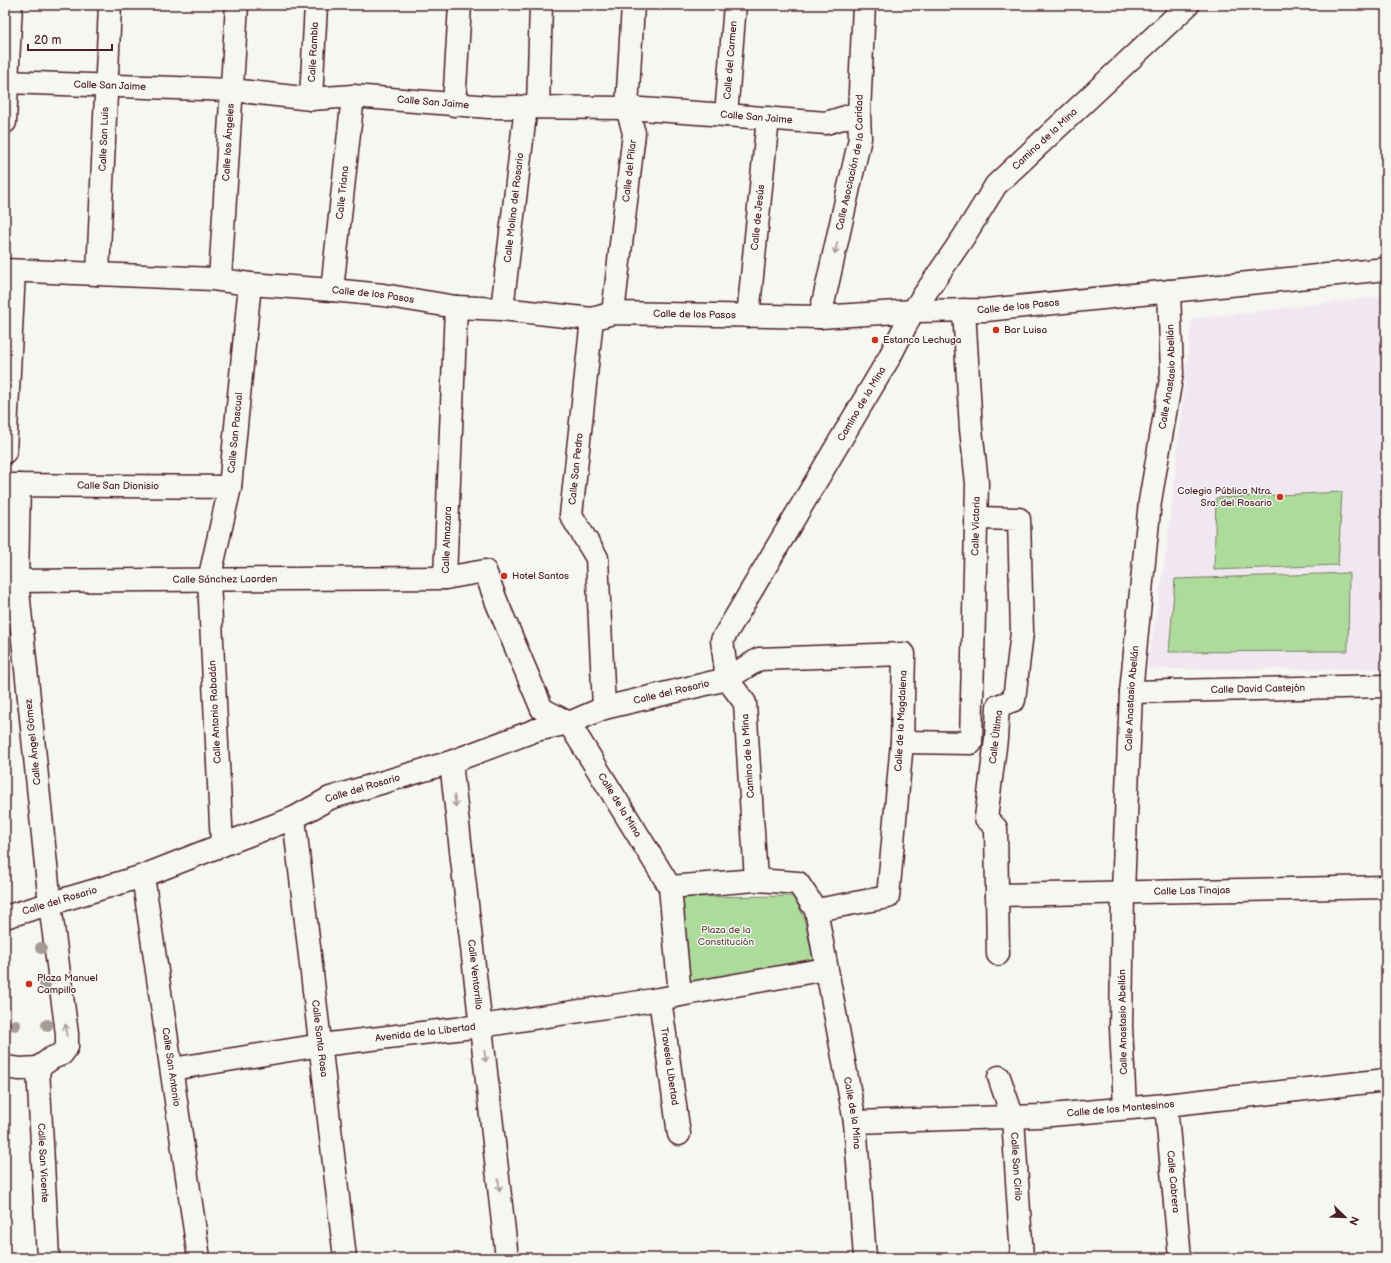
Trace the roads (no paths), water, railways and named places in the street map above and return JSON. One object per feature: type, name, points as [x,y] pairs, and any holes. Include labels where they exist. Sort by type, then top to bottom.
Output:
[{"type":"street","points":[[5,122],[11,5]]},
{"type":"street","name":"Calle San Luis","points":[[98,274],[110,5]]},
{"type":"street","name":"Calle los Ángeles","points":[[220,279],[237,5]]},
{"type":"street","name":"Calle Rambla","points":[[311,98],[316,5]]},
{"type":"street","points":[[454,105],[460,5]]},
{"type":"street","name":"Calle Molino del Rosario","points":[[502,309],[532,107],[541,5]]},
{"type":"street","name":"Calle del Pilar","points":[[613,313],[634,133],[627,108],[632,5]]},
{"type":"street","name":"Calle del Carmen","points":[[726,115],[735,5]]},
{"type":"street","name":"Calle Asociación de la Caridad","points":[[820,317],[860,138],[859,113],[864,5]]},
{"type":"street","name":"Camino de la Mina","points":[[756,880],[745,703],[727,679],[722,640],[889,358],[913,311],[963,238],[996,185],[1188,5]]},
{"type":"street","name":"Calle San Jaime","points":[[6,82],[232,90],[311,98],[353,96],[489,107],[627,108],[826,123],[859,113]]},
{"type":"street","name":"Calle Triana","points":[[332,290],[353,96]]},
{"type":"street","name":"Calle de Jesús","points":[[748,316],[768,118]]},
{"type":"street","name":"Calle de los Pasos","points":[[10,270],[220,279],[250,284],[383,295],[456,307],[502,309],[592,319],[613,313],[820,317],[913,311],[986,310],[1386,269]]},
{"type":"street","points":[[5,452],[10,270]]},
{"type":"street","name":"Calle San Pascual","points":[[209,580],[230,487],[250,284]]},
{"type":"street","name":"Calle Anastasio Abellán","points":[[1125,1108],[1121,1027],[1123,892],[1131,692],[1150,501],[1172,373],[1169,291]]},
{"type":"street","name":"Calle Almazara","points":[[456,307],[445,578],[485,572],[542,709],[569,723]]},
{"type":"street","name":"Calle Victoria","points":[[964,310],[976,483],[971,743]]},
{"type":"street","name":"Calle San Pedro","points":[[592,319],[571,515],[597,558],[604,708]]},
{"type":"street","name":"Calle San Dionisio","points":[[12,485],[230,487]]},
{"type":"street","name":"Calle Ángel Gómez","points":[[12,485],[11,581],[50,904]]},
{"type":"street","name":"Calle Última","points":[[976,518],[1019,519],[1022,632],[1014,700],[998,706],[996,739],[986,818],[996,828],[998,954]]},
{"type":"street","name":"Calle Sánchez Laorden","points":[[11,581],[445,578]]},
{"type":"street","name":"Calle Antonio Rabadán","points":[[209,580],[222,844]]},
{"type":"street","name":"Calle de la Magdalena","points":[[727,679],[759,659],[904,654],[902,742],[888,897],[816,910]]},
{"type":"street","name":"Calle del Rosario","points":[[5,917],[143,876],[222,844],[294,818],[330,798],[451,762],[536,730],[569,723],[604,708],[727,679]]},
{"type":"street","name":"Calle David Castejón","points":[[1131,692],[1386,686]]},
{"type":"street","name":"Calle de la Mina","points":[[569,723],[670,887]]},
{"type":"street","points":[[902,742],[971,743],[996,739]]},
{"type":"street","name":"Calle Ventorrillo","points":[[451,762],[507,1258]]},
{"type":"street","name":"Calle Santa Rosa","points":[[294,818],[345,1258]]},
{"type":"street","name":"Calle San Antonio","points":[[143,876],[199,1258]]},
{"type":"street","points":[[756,880],[798,883],[816,910],[826,969],[670,997],[670,887],[756,880]]},
{"type":"street","name":"Calle Las Tinajas","points":[[997,895],[1386,887]]},
{"type":"street","points":[[5,1067],[20,1069],[38,1068],[52,1058],[62,1054],[67,1047],[67,1034],[50,904]]},
{"type":"street","name":"Calle de la Mina","points":[[826,969],[855,1122],[865,1258]]},
{"type":"street","name":"Avenida de la Libertad","points":[[172,1069],[321,1045],[481,1026],[670,997]]},
{"type":"street","name":"Travesía Libertad","points":[[670,997],[680,1134]]},
{"type":"street","name":"Calle San Vicente","points":[[38,1068],[48,1258]]},
{"type":"street","name":"Calle San Cirilo","points":[[999,1077],[1013,1118],[1022,1258]]},
{"type":"street","name":"Calle de los Montesinos","points":[[855,1122],[1013,1118],[1166,1105],[1386,1080]]},
{"type":"street","name":"Calle Cabrera","points":[[1166,1105],[1180,1258]]},
{"type":"street","points":[[857,1258],[865,1258]]},
{"type":"place","name":"Bar Luisa","points":[[996,330]]},
{"type":"place","name":"Estanco Lechuga","points":[[875,340]]},
{"type":"place","name":"Colegio Público Ntra. Sra. del Rosario","points":[[1280,497]]},
{"type":"place","name":"Hotel Santos","points":[[504,576]]},
{"type":"place","name":"Plaza Manuel Campillo","points":[[29,984]]},
{"type":"park label","name":"Plaza de la Constitución","points":[[726,936]]}]
